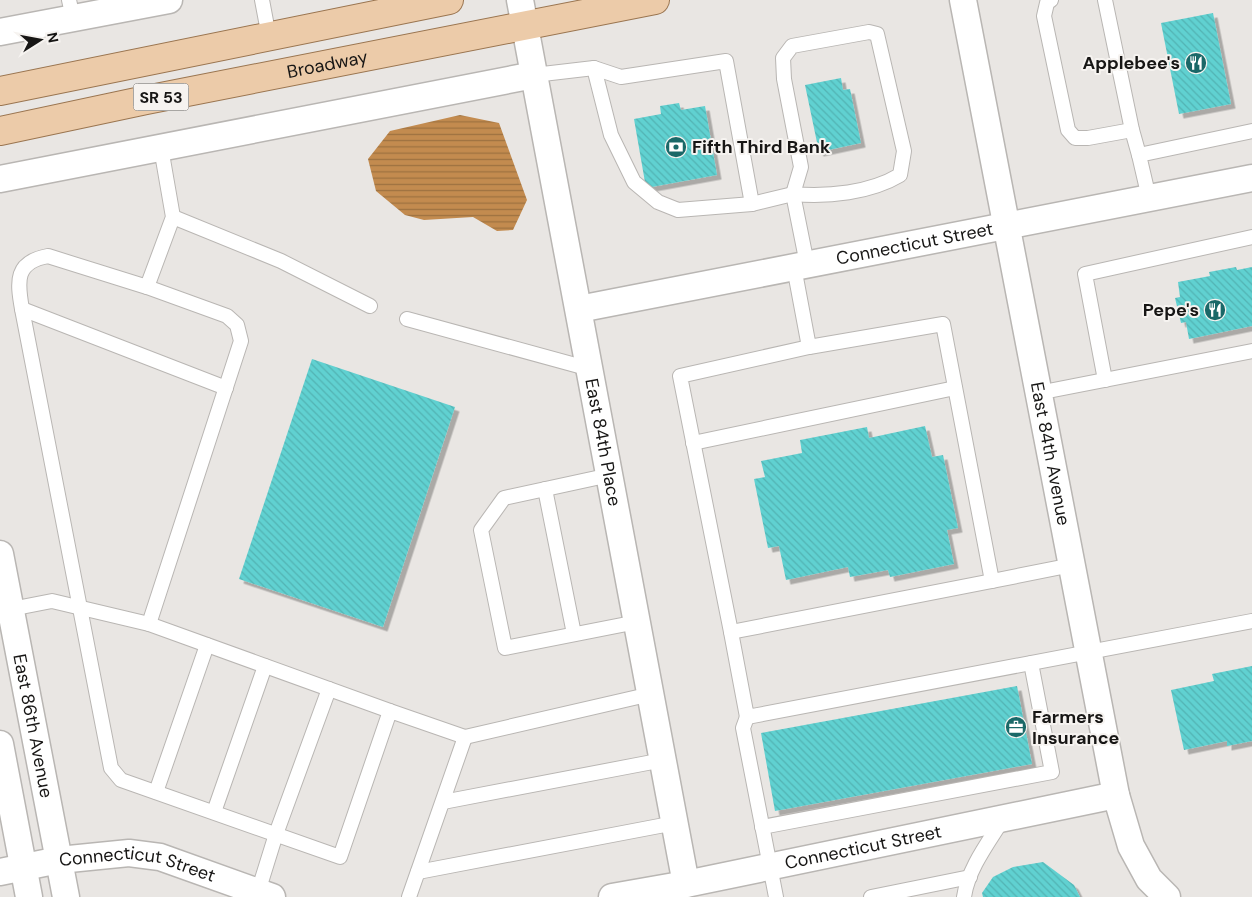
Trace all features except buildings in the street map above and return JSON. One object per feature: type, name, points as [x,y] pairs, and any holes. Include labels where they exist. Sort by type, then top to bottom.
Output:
[{"type":"main road","name":"SR 53","points":[[0,91],[449,0]]},
{"type":"main road","name":"Broadway","points":[[0,131],[155,98],[655,0]]},
{"type":"street","points":[[0,32],[71,9],[169,0]]},
{"type":"street","name":"East 84th Place","points":[[520,0],[686,884]]},
{"type":"street","name":"East 84th Avenue","points":[[962,0],[1116,795],[1131,846],[1149,879],[1167,897]]},
{"type":"street","points":[[0,179],[534,75]]},
{"type":"street","name":"Connecticut Street","points":[[579,309],[1252,178]]},
{"type":"street","name":"East 86th Avenue","points":[[0,554],[5,610],[66,897]]},
{"type":"street","name":"East 86th Avenue","points":[[0,744],[11,869],[29,897]]},
{"type":"street","name":"Connecticut Street","points":[[619,896],[686,884],[1116,795]]},
{"type":"street","name":"Connecticut Street","points":[[11,869],[59,860],[129,852],[160,857],[265,894]]},
{"type":"lane","points":[[262,0],[269,37]]},
{"type":"lane","points":[[1051,0],[1047,4],[1044,16],[1068,130],[1075,138],[1088,138],[1132,130]]},
{"type":"lane","points":[[1105,0],[1132,130],[1149,198]]},
{"type":"lane","points":[[594,68],[611,135],[634,182],[658,202],[678,210],[752,204],[793,194],[820,196],[854,191],[887,183],[900,175],[904,151],[877,34],[869,32],[792,46],[783,58],[784,79],[801,167],[793,194],[809,347]]},
{"type":"lane","points":[[534,75],[594,68],[621,77],[726,61],[752,204]]},
{"type":"lane","points":[[1139,155],[1252,132]]},
{"type":"lane","points":[[147,287],[173,217],[161,148]]},
{"type":"lane","points":[[173,217],[281,261],[370,306]]},
{"type":"lane","points":[[1105,380],[1085,274],[1252,237]]},
{"type":"lane","points":[[149,624],[241,341],[237,325],[227,316],[147,287],[48,256],[38,258],[25,267],[18,279],[22,309],[110,768],[121,780],[340,857],[390,711]]},
{"type":"lane","points":[[22,309],[226,388]]},
{"type":"lane","points":[[407,319],[590,369]]},
{"type":"lane","points":[[776,897],[743,728],[747,717],[680,376],[809,347],[943,324],[992,581]]},
{"type":"lane","points":[[1038,393],[1252,351]]},
{"type":"lane","points":[[693,443],[955,388]]},
{"type":"lane","points":[[610,476],[504,498],[481,530],[505,648],[638,622]]},
{"type":"lane","points":[[546,489],[574,634]]},
{"type":"lane","points":[[731,632],[1072,565]]},
{"type":"lane","points":[[5,610],[52,601],[149,624],[465,737],[651,694]]},
{"type":"lane","points":[[747,717],[1252,621]]},
{"type":"lane","points":[[156,792],[207,645]]},
{"type":"lane","points":[[762,827],[1052,772],[1031,663]]},
{"type":"lane","points":[[214,812],[265,666]]},
{"type":"lane","points":[[265,894],[276,834],[329,689]]},
{"type":"lane","points":[[409,897],[465,737]]},
{"type":"lane","points":[[443,802],[663,760]]},
{"type":"lane","points":[[964,897],[979,857],[1003,818]]},
{"type":"lane","points":[[418,872],[675,823]]},
{"type":"lane","points":[[871,897],[970,877]]},
{"type":"shaded area","points":[[460,115],[499,123],[527,200],[513,230],[497,231],[473,217],[424,220],[405,215],[376,191],[368,159],[390,131]]},
{"type":"place","name":"Applebee's","points":[[1196,63]]},
{"type":"place","name":"Fifth Third Bank","points":[[676,147]]},
{"type":"place","name":"Pepe's","points":[[1215,310]]},
{"type":"place","name":"Farmers Insurance","points":[[1016,727]]}]
